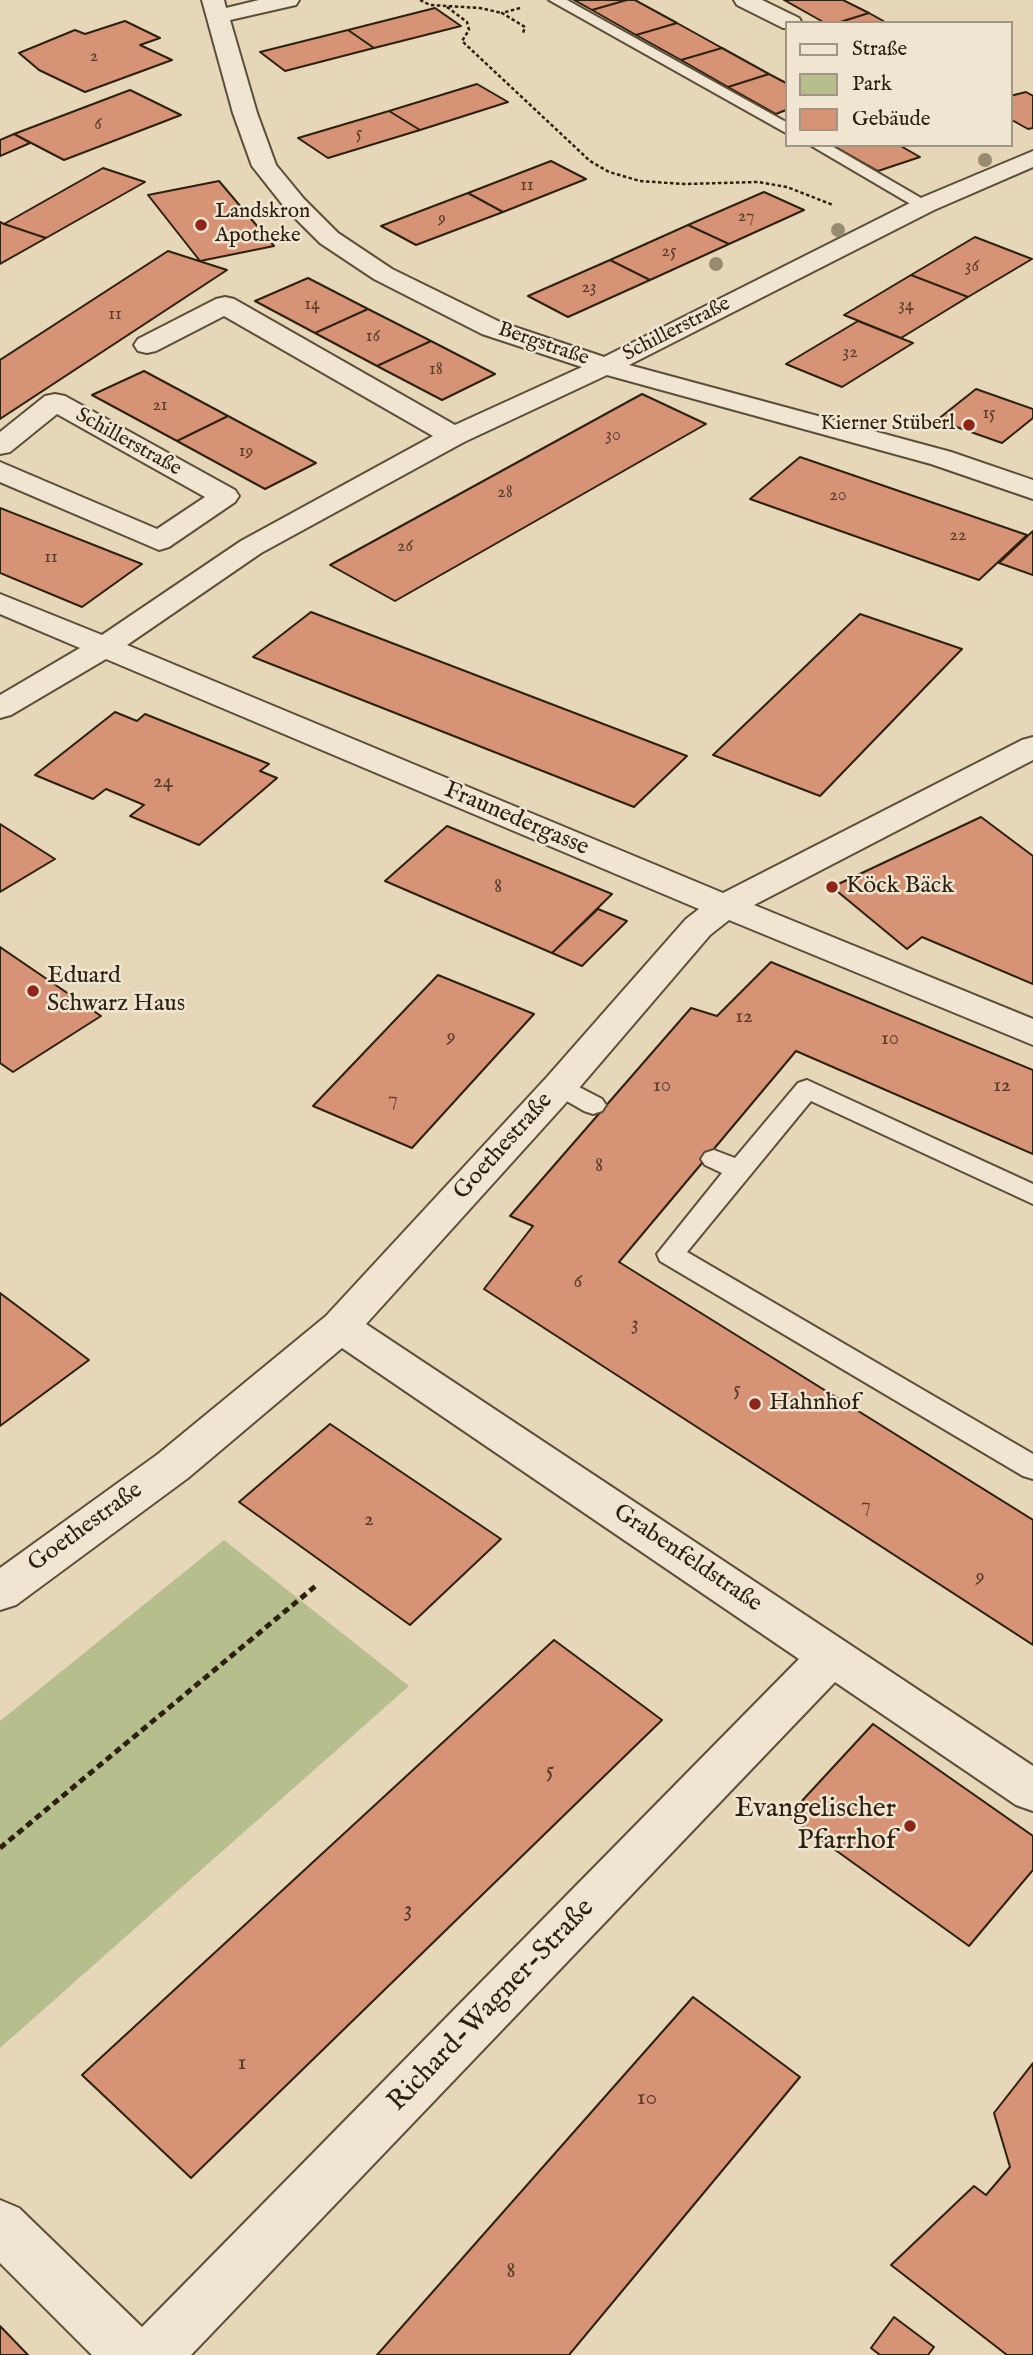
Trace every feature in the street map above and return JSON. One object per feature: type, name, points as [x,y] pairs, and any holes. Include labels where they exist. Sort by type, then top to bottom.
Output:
[{"type":"street","points":[[215,8],[288,0]]},
{"type":"street","points":[[746,0],[786,21]]},
{"type":"street","name":"Bergstraße","points":[[215,8],[245,113],[264,166],[295,204],[329,239],[383,274],[491,328],[606,366],[941,458],[1033,490]]},
{"type":"street","points":[[1010,147],[1032,159]]},
{"type":"street","name":"Schillerstraße","points":[[0,471],[159,541],[220,534],[454,436],[606,366],[925,205],[1032,159]]},
{"type":"street","points":[[147,345],[225,305],[454,436]]},
{"type":"street","name":"Schillerstraße","points":[[0,446],[55,402],[225,496],[220,534],[106,646],[0,708]]},
{"type":"street","name":"Fraunedergasse","points":[[0,603],[684,892],[725,906],[1033,1033]]},
{"type":"street","name":"Goethestraße","points":[[5,1580],[173,1465],[340,1327],[560,1086],[698,927],[725,906],[1033,747]]},
{"type":"street","name":"Grabenfeldstraße","points":[[340,1327],[1033,1791]]},
{"type":"street","name":"Richard-Wagner-Straße","points":[[153,2355],[831,1656]]},
{"type":"street","points":[[0,2226],[131,2355]]},
{"type":"lane","points":[[556,0],[785,127]]},
{"type":"lane","points":[[822,147],[925,205]]},
{"type":"lane","points":[[560,1086],[593,1105]]},
{"type":"lane","points":[[1033,1195],[807,1090],[726,1165],[670,1254],[1033,1468]]},
{"type":"path","points":[[420,0],[447,8],[472,7],[502,13]]},
{"type":"path","points":[[447,8],[467,22],[469,30],[462,41],[590,161],[609,172],[640,181],[684,184],[758,182],[787,187],[882,226]]},
{"type":"path","points":[[0,1848],[318,1584]]},
{"type":"green space","points":[[224,1540],[409,1686],[0,2048],[0,1721]]},
{"type":"building","points":[[574,0],[627,0],[592,10]]},
{"type":"building","points":[[635,0],[677,23],[636,35],[592,10]]},
{"type":"building","points":[[784,0],[843,0],[869,13],[843,21],[821,21]]},
{"type":"building","points":[[435,8],[461,26],[374,48],[348,30]]},
{"type":"building","points":[[869,13],[883,21],[843,21]]},
{"type":"building","points":[[125,21],[160,38],[140,45],[172,60],[85,92],[39,70],[19,53],[75,30],[85,34]]},
{"type":"building","points":[[677,23],[722,48],[681,60],[636,35]]},
{"type":"building","points":[[348,30],[374,48],[285,71],[260,52]]},
{"type":"building","points":[[722,48],[769,74],[728,87],[681,60]]},
{"type":"building","points":[[769,74],[785,82],[785,110],[776,114],[728,87]]},
{"type":"building","points":[[477,84],[508,102],[420,130],[389,111]]},
{"type":"building","points":[[130,90],[181,115],[64,160],[14,134]]},
{"type":"building","points":[[1026,92],[1033,96],[1033,128],[1028,129],[1012,120],[1012,96]]},
{"type":"building","points":[[389,111],[420,130],[328,158],[298,138]]},
{"type":"building","points":[[14,134],[30,143],[0,156],[0,140]]},
{"type":"building","points":[[836,147],[902,147],[920,157],[878,171]]},
{"type":"building","points":[[551,161],[586,179],[503,212],[468,193]]},
{"type":"building","points":[[103,168],[145,182],[46,238],[4,224]]},
{"type":"building","points":[[219,181],[274,246],[200,261],[148,195]]},
{"type":"building","points":[[764,192],[804,210],[729,244],[688,225]]},
{"type":"building","points":[[468,193],[503,212],[416,245],[381,226]]},
{"type":"building","points":[[0,222],[4,224],[46,238],[0,264]]},
{"type":"building","points":[[688,225],[729,244],[650,280],[610,260]]},
{"type":"building","points":[[975,237],[1032,259],[968,297],[911,275]]},
{"type":"building","points":[[168,251],[227,270],[0,419],[0,360]]},
{"type":"building","points":[[610,260],[650,280],[568,317],[528,296]]},
{"type":"building","points":[[911,275],[968,297],[901,338],[844,315]]},
{"type":"building","points":[[308,278],[368,309],[315,333],[255,301]]},
{"type":"building","points":[[368,309],[431,341],[377,366],[315,333]]},
{"type":"building","points":[[858,321],[913,343],[842,387],[786,364]]},
{"type":"building","points":[[431,341],[495,374],[442,400],[377,366]]},
{"type":"building","points":[[144,371],[228,416],[177,441],[92,395]]},
{"type":"building","points":[[976,389],[1033,409],[1033,418],[1002,443],[937,420]]},
{"type":"building","points":[[642,394],[706,424],[395,601],[330,565]]},
{"type":"building","points":[[228,416],[316,463],[265,489],[177,441]]},
{"type":"building","points":[[800,457],[1027,535],[979,580],[750,499]]},
{"type":"building","points":[[0,508],[142,564],[82,607],[0,573]]},
{"type":"building","points":[[1033,531],[1033,575],[999,563]]},
{"type":"building","points":[[311,612],[687,756],[634,807],[253,657]]},
{"type":"building","points":[[860,614],[962,649],[820,796],[713,755]]},
{"type":"building","points":[[115,712],[137,721],[145,714],[269,764],[260,771],[277,778],[199,845],[130,816],[144,805],[106,789],[93,799],[35,775]]},
{"type":"building","points":[[981,817],[1033,856],[1033,984],[922,937],[907,949],[832,887]]},
{"type":"building","points":[[0,824],[55,859],[0,892]]},
{"type":"building","points":[[447,826],[612,894],[552,953],[385,881]]},
{"type":"building","points":[[598,909],[627,921],[582,966],[552,953]]},
{"type":"building","name":"Eduard Schwarz Haus","points":[[0,947],[101,1016],[13,1072],[0,1063]]},
{"type":"building","name":"Hahnhof","points":[[771,962],[1033,1070],[1033,1154],[796,1051],[619,1262],[1033,1520],[1033,1645],[484,1289],[533,1226],[510,1216],[691,1008],[717,1016]]},
{"type":"building","points":[[438,975],[534,1014],[412,1148],[313,1106]]},
{"type":"building","points":[[0,1293],[89,1360],[0,1426]]},
{"type":"building","points":[[330,1424],[501,1539],[410,1625],[239,1502]]},
{"type":"building","points":[[554,1640],[662,1720],[191,2178],[82,2075]]},
{"type":"building","name":"Evangelischer Pfarrhof","points":[[873,1724],[1033,1836],[1033,1870],[969,1946],[788,1816]]},
{"type":"building","points":[[693,1997],[800,2077],[569,2355],[377,2355]]},
{"type":"building","points":[[1033,2063],[1033,2355],[1007,2355],[891,2265],[974,2186],[986,2195],[1010,2167],[994,2113]]},
{"type":"building","points":[[894,2317],[934,2347],[928,2355],[880,2355],[871,2348]]},
{"type":"building","points":[[0,2326],[28,2355],[0,2355]]},
{"type":"place","name":"Landskron Apotheke","points":[[201,225]]},
{"type":"place","name":"Kierner Stüberl","points":[[969,425]]},
{"type":"place","name":"Köck Bäck","points":[[832,887]]},
{"type":"place","name":"Eduard Schwarz Haus","points":[[33,991]]},
{"type":"place","name":"Hahnhof","points":[[755,1404]]},
{"type":"place","name":"Evangelischer Pfarrhof","points":[[910,1826]]}]
